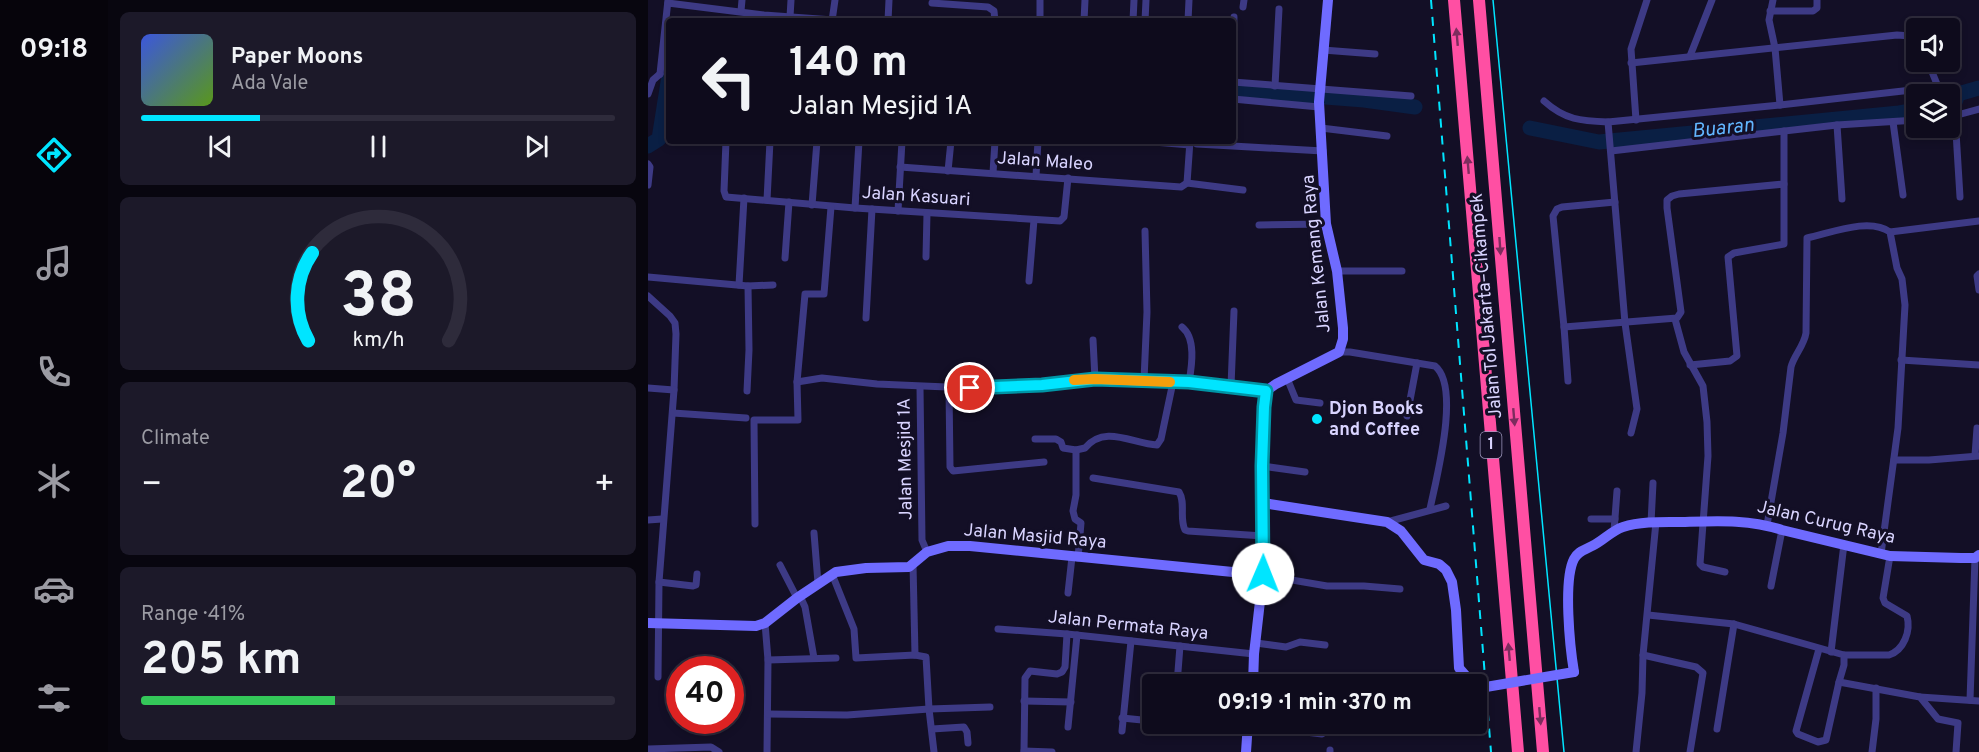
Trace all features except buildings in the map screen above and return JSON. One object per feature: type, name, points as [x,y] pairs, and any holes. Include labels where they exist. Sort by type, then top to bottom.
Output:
[{"type":"highway","name":"Jalan Tol Jakarta–Cikampek","points":[[1454,0],[1518,752]]},
{"type":"highway","name":"Jalan Tol Jakarta–Cikampek","points":[[1479,0],[1543,752]]},
{"type":"street","points":[[741,11],[742,0]]},
{"type":"street","points":[[790,17],[791,0]]},
{"type":"street","points":[[833,18],[835,0]]},
{"type":"street","points":[[888,18],[889,0]]},
{"type":"street","points":[[1040,0],[1040,18]]},
{"type":"street","points":[[1084,18],[1085,0]]},
{"type":"street","points":[[1133,18],[1134,0]]},
{"type":"street","points":[[1145,18],[1146,0]]},
{"type":"street","points":[[1188,18],[1189,0]]},
{"type":"street","name":"Jalan Kemang Raya","points":[[1266,391],[1339,352],[1343,334],[1337,271],[1326,224],[1319,97],[1328,0]]},
{"type":"street","points":[[1635,120],[1631,63],[1634,38],[1647,0]]},
{"type":"street","points":[[1690,56],[1712,0]]},
{"type":"street","points":[[1773,0],[1769,20],[1775,48],[1780,105]]},
{"type":"street","points":[[1770,11],[1813,11],[1817,8],[1817,0]]},
{"type":"street","points":[[667,18],[668,1],[696,2],[741,11],[801,18]]},
{"type":"street","points":[[932,3],[988,7],[994,11],[995,18]]},
{"type":"street","points":[[1275,86],[1279,9]]},
{"type":"street","points":[[1631,63],[1906,36]]},
{"type":"street","points":[[648,94],[653,80],[665,75],[666,50]]},
{"type":"street","points":[[1323,50],[1374,54]]},
{"type":"street","points":[[1236,82],[1275,86],[1319,97]]},
{"type":"street","points":[[1544,101],[1564,115],[1608,125],[1635,120],[1906,91]]},
{"type":"street","points":[[1236,99],[1411,96]]},
{"type":"street","points":[[1960,115],[1979,109]]},
{"type":"street","points":[[1611,148],[1836,125],[1906,121]]},
{"type":"street","points":[[1893,123],[1903,195]]},
{"type":"street","points":[[1608,125],[1625,323],[1636,409],[1631,433]]},
{"type":"street","points":[[1836,125],[1842,199]]},
{"type":"street","points":[[1321,128],[1387,136]]},
{"type":"street","points":[[1690,365],[1730,361],[1737,356],[1728,256],[1784,244],[1785,131]]},
{"type":"street","points":[[1954,138],[1960,196]]},
{"type":"street","name":"Jalan Kasuari","points":[[726,144],[724,191],[726,196],[831,207],[1060,221],[1063,219],[1068,178]]},
{"type":"street","points":[[767,200],[770,144]]},
{"type":"street","points":[[812,205],[817,144]]},
{"type":"street","points":[[855,208],[859,144]]},
{"type":"street","points":[[898,211],[902,144]]},
{"type":"street","points":[[948,171],[951,144]]},
{"type":"street","points":[[993,173],[995,144]]},
{"type":"street","points":[[1036,176],[1038,144]]},
{"type":"street","points":[[1187,183],[1192,144]]},
{"type":"street","points":[[1207,144],[1323,152]]},
{"type":"street","points":[[648,164],[650,167],[648,185]]},
{"type":"street","name":"Jalan Maleo","points":[[900,167],[1181,187],[1187,183],[1243,190]]},
{"type":"street","points":[[1564,327],[1675,320],[1681,312],[1667,200],[1679,194],[1784,184]]},
{"type":"street","points":[[739,285],[744,198]]},
{"type":"street","points":[[785,258],[789,202]]},
{"type":"street","points":[[1568,381],[1553,216],[1557,209],[1562,207],[1615,202]]},
{"type":"street","points":[[755,524],[754,420],[798,420],[797,382],[805,294],[824,294],[831,207]]},
{"type":"street","points":[[866,318],[872,209]]},
{"type":"street","points":[[926,257],[927,213]]},
{"type":"street","points":[[1029,281],[1034,220]]},
{"type":"street","points":[[1767,525],[1780,454],[1791,367],[1803,345],[1806,333],[1808,238],[1872,225],[1890,232],[1979,221]]},
{"type":"street","points":[[1260,225],[1326,224]]},
{"type":"street","points":[[1144,380],[1147,312],[1145,231]]},
{"type":"street","points":[[1648,615],[1734,624],[1844,655],[1889,655],[1895,653],[1903,643],[1908,626],[1907,616],[1885,603],[1883,598],[1898,428],[1905,293],[1890,232]]},
{"type":"street","points":[[1337,271],[1402,271]]},
{"type":"street","points":[[1979,274],[1977,276],[1979,290]]},
{"type":"street","points":[[648,278],[748,286],[773,285]]},
{"type":"street","points":[[747,391],[748,286]]},
{"type":"street","points":[[648,296],[675,323],[677,354],[653,623],[659,656],[658,677]]},
{"type":"street","points":[[1231,386],[1234,311]]},
{"type":"street","points":[[1675,320],[1684,352],[1703,386],[1707,422],[1708,456],[1700,564],[1703,567],[1725,572]]},
{"type":"street","points":[[1182,327],[1189,333],[1191,340],[1189,382]]},
{"type":"street","points":[[1093,340],[1095,379]]},
{"type":"street","points":[[1339,352],[1435,366],[1441,372],[1445,384],[1447,422],[1430,509]]},
{"type":"street","points":[[1901,360],[1979,365]]},
{"type":"street","points":[[1407,416],[1417,363]]},
{"type":"street","points":[[797,382],[822,378],[920,387]]},
{"type":"street","points":[[1287,378],[1296,400],[1320,403]]},
{"type":"street","name":"Jalan Mesjid 1A","points":[[927,552],[922,540],[920,387],[1042,385],[1095,379],[1189,382],[1266,391]]},
{"type":"street","points":[[1035,439],[1056,439],[1061,442],[1063,448],[1076,450],[1085,448],[1090,442],[1100,438],[1115,435],[1157,445],[1161,439],[1173,382]]},
{"type":"street","points":[[648,388],[674,390]]},
{"type":"street","points":[[948,388],[951,469],[956,471],[1044,462]]},
{"type":"street","points":[[1254,674],[1263,574],[1262,466],[1266,391]]},
{"type":"street","points":[[673,413],[746,418]]},
{"type":"street","points":[[1894,460],[1929,460],[1977,455],[1977,428]]},
{"type":"street","points":[[1068,593],[1081,523],[1075,519],[1073,511],[1076,495],[1076,450]]},
{"type":"street","points":[[1262,466],[1305,472]]},
{"type":"street","points":[[1093,478],[1179,492],[1182,497],[1182,523],[1185,530],[1263,537]]},
{"type":"street","points":[[1636,752],[1654,523],[1653,483]]},
{"type":"street","points":[[1614,531],[1617,491]]},
{"type":"street","points":[[1263,503],[1387,522],[1401,531],[1424,560],[1438,564],[1446,570],[1452,582],[1456,610],[1457,655],[1459,668],[1463,674]]},
{"type":"street","points":[[1387,522],[1446,506]]},
{"type":"street","points":[[648,520],[662,519]]},
{"type":"street","points":[[1591,519],[1615,519]]},
{"type":"street","name":"Jalan Curug Raya","points":[[1487,687],[1574,672],[1568,638],[1570,578],[1574,559],[1582,549],[1591,547],[1614,531],[1633,525],[1739,521],[1767,525],[1886,555],[1977,557]]},
{"type":"street","points":[[1771,586],[1782,530]]},
{"type":"street","points":[[814,533],[818,583]]},
{"type":"street","points":[[1831,652],[1844,544]]},
{"type":"street","name":"Jalan Masjid Raya","points":[[927,552],[948,546],[970,546],[1075,558],[1263,574]]},
{"type":"street","points":[[653,623],[745,627],[765,623],[832,574],[843,570],[909,567],[927,552]]},
{"type":"street","points":[[1970,700],[1976,632],[1977,557]]},
{"type":"street","points":[[914,564],[915,655]]},
{"type":"street","points":[[780,565],[805,607],[814,658]]},
{"type":"street","points":[[658,582],[693,586],[696,585],[697,574]]},
{"type":"street","points":[[832,574],[854,629],[856,658],[915,655],[924,656],[927,660],[934,752]]},
{"type":"street","points":[[1263,574],[1327,586],[1400,589]]},
{"type":"street","points":[[765,623],[768,660],[767,752]]},
{"type":"street","points":[[1717,729],[1734,624]]},
{"type":"street","name":"Jalan Permata Raya","points":[[998,629],[1180,646],[1286,647],[1300,642],[1325,645]]},
{"type":"street","points":[[1052,752],[1024,751],[1024,701],[1027,674],[1033,671],[1057,674],[1062,672],[1065,667],[1067,634]]},
{"type":"street","points":[[1068,727],[1077,635]]},
{"type":"street","points":[[1122,731],[1131,641]]},
{"type":"street","points":[[1178,674],[1180,646]]},
{"type":"street","points":[[1819,649],[1796,731],[1818,742],[1826,740],[1829,733],[1844,665],[1844,655]]},
{"type":"street","points":[[1643,655],[1696,667],[1703,673],[1690,752]]},
{"type":"street","points":[[768,660],[836,658]]},
{"type":"street","points":[[1839,682],[1920,697],[1979,701]]},
{"type":"street","points":[[1872,752],[1876,719],[1876,688]]},
{"type":"street","points":[[1920,697],[1938,720],[1958,723],[1956,752]]},
{"type":"street","points":[[1024,701],[1071,702]]},
{"type":"street","points":[[768,714],[847,715],[990,707]]},
{"type":"street","points":[[1122,718],[1142,720]]},
{"type":"street","points":[[932,729],[964,727],[968,743]]},
{"type":"street","points":[[1246,752],[1247,734]]},
{"type":"street","points":[[648,749],[681,751],[711,747],[719,752]]},
{"type":"waterway","name":"Buaran","points":[[1960,93],[1979,88]]},
{"type":"waterway","name":"Buaran","points":[[1236,90],[1364,100],[1415,107]]},
{"type":"waterway","name":"Buaran","points":[[648,146],[659,139],[666,95]]},
{"type":"waterway","name":"Buaran","points":[[1530,128],[1599,142],[1906,112]]},
{"type":"tram line","points":[[1493,0],[1564,752]]},
{"type":"railway","points":[[1431,0],[1491,752]]},
{"type":"slow traffic","points":[[1074,380],[1170,382]]},
{"type":"place","name":"Djon Books and Coffee","points":[[1317,419]]},
{"type":"route","points":[[970,388],[1042,385],[1070,380],[1095,379],[1189,382],[1266,391],[1262,466],[1263,574]]}]
